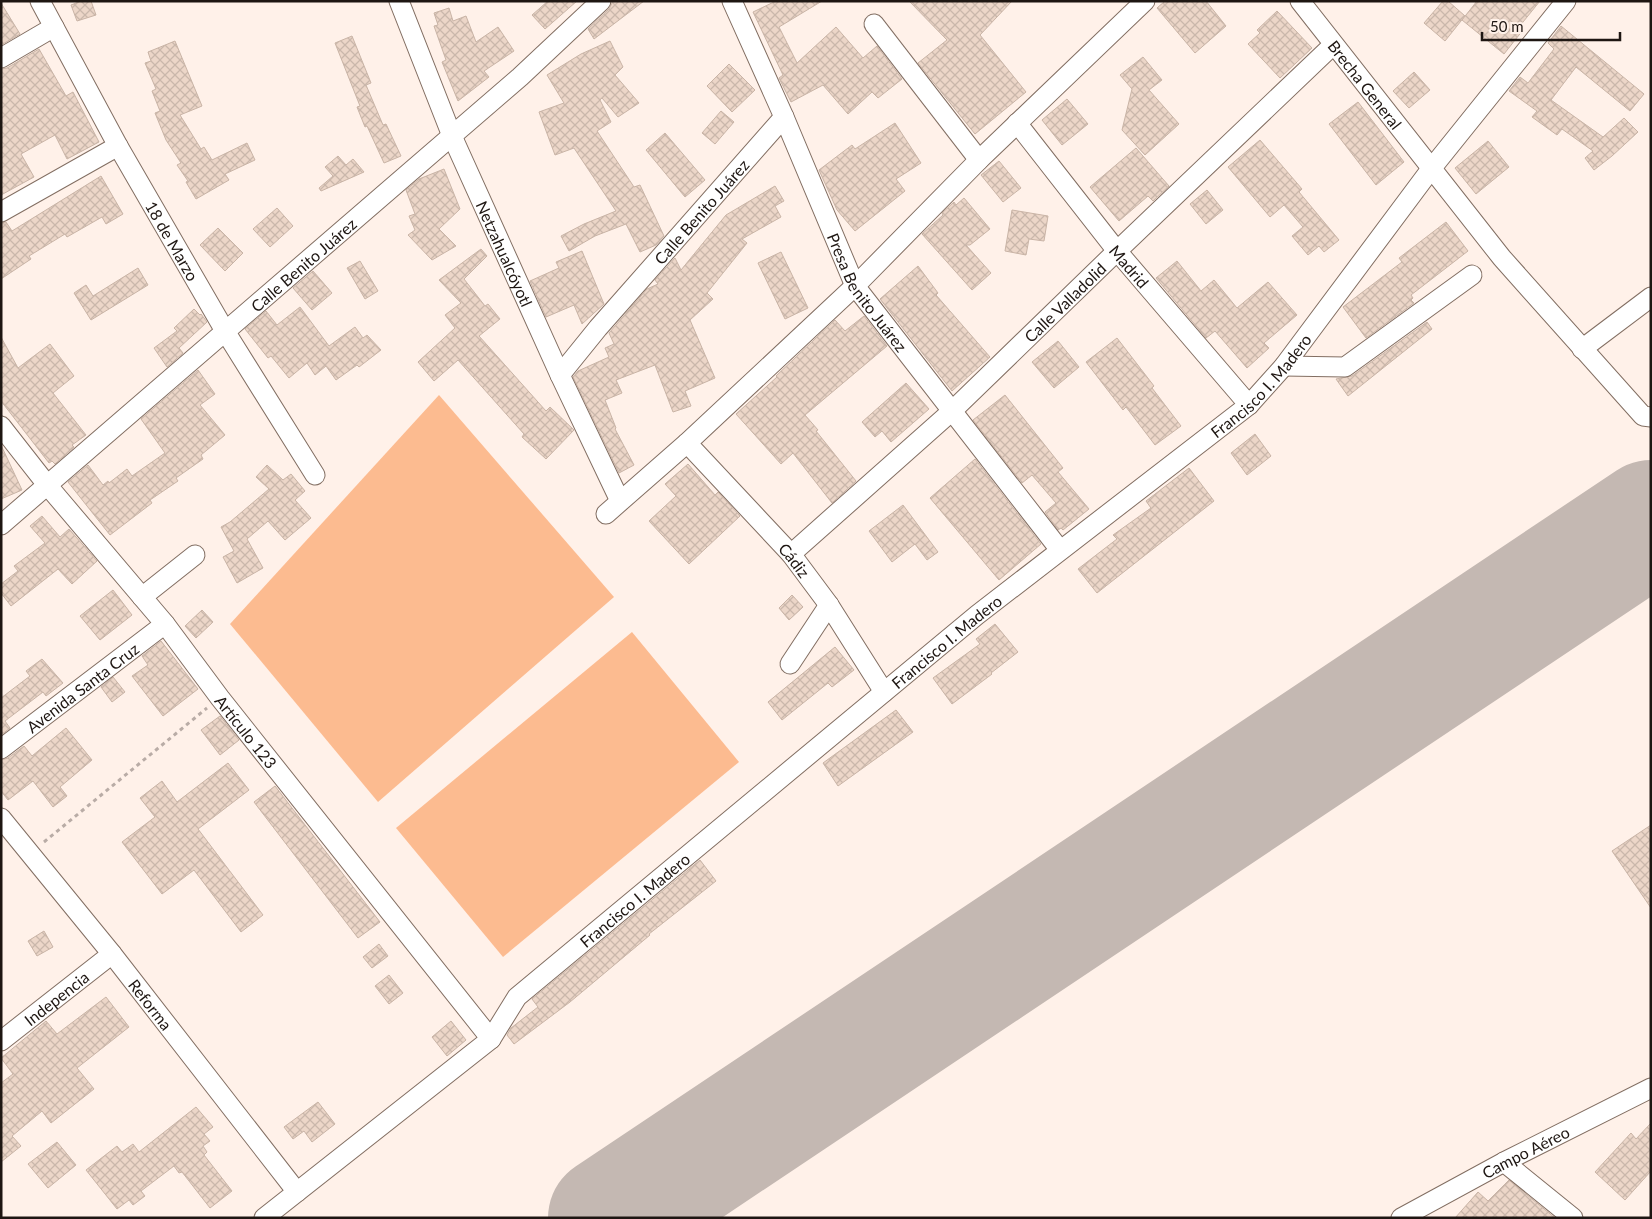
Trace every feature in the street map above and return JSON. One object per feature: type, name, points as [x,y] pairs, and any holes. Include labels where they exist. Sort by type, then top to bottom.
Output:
[{"type":"street","name":"18 de Marzo","points":[[40,1],[118,146],[225,331],[315,475]]},
{"type":"street","name":"Netzahualcóyotl","points":[[399,1],[452,136],[560,375],[613,507],[687,443]]},
{"type":"street","name":"Calle Benito Juárez","points":[[1,525],[520,77],[601,1]]},
{"type":"street","name":"Presa Benito Juárez","points":[[732,1],[784,117],[855,286],[1060,550]]},
{"type":"street","points":[[687,443],[855,286],[979,160],[1145,1]]},
{"type":"street","name":"Brecha General","points":[[1300,1],[1502,258],[1643,416],[1651,417]]},
{"type":"street","name":"Francisco I. Madero","points":[[264,1218],[491,1039],[517,997],[884,692],[1060,550],[1249,404],[1284,366],[1431,169],[1566,1]]},
{"type":"street","points":[[874,24],[979,160]]},
{"type":"street","points":[[1,58],[54,28]]},
{"type":"street","name":"Calle Valladolid","points":[[792,554],[952,411],[1333,45]]},
{"type":"street","name":"Calle Benito Juárez","points":[[560,375],[598,328],[784,117]]},
{"type":"street","name":"Madrid","points":[[1017,123],[1117,251],[1249,404]]},
{"type":"street","points":[[1,212],[118,146]]},
{"type":"street","points":[[1284,366],[1345,367],[1472,275]]},
{"type":"street","points":[[1582,348],[1651,297]]},
{"type":"street","name":"Artículo 123","points":[[1,426],[48,486],[165,624],[220,698],[491,1039]]},
{"type":"street","name":"Cádiz","points":[[687,443],[792,554],[829,605],[884,692]]},
{"type":"street","points":[[142,597],[195,555]]},
{"type":"street","points":[[790,664],[829,605]]},
{"type":"street","name":"Avenida Santa Cruz","points":[[1,749],[165,624]]},
{"type":"street","name":"Reforma","points":[[1,818],[112,954],[297,1192]]},
{"type":"street","name":"Indepencia","points":[[1,1041],[112,954]]},
{"type":"street","name":"Campo Aéreo","points":[[1401,1218],[1504,1162],[1651,1088]]},
{"type":"street","points":[[1504,1162],[1573,1218]]},
{"type":"path","points":[[30,854],[220,698]]},
{"type":"shaded area","points":[[439,395],[614,597],[378,802],[230,624]]},
{"type":"shaded area","points":[[632,632],[739,762],[503,957],[396,828]]},
{"type":"building","points":[[81,1],[91,1],[96,15],[77,21],[71,5]]},
{"type":"building","points":[[548,1],[577,1],[545,29],[532,15]]},
{"type":"building","points":[[613,1],[644,1],[594,39],[588,29],[609,9]]},
{"type":"building","points":[[776,1],[822,1],[779,27],[797,63],[836,27],[863,58],[877,46],[902,79],[878,98],[872,92],[848,114],[823,85],[791,102],[779,78],[783,75],[753,12]]},
{"type":"building","points":[[909,1],[1012,1],[980,35],[1026,92],[975,134],[918,63],[947,40]]},
{"type":"building","points":[[1165,1],[1206,1],[1226,26],[1195,53],[1157,8]]},
{"type":"building","points":[[1443,1],[1448,1],[1465,16],[1445,41],[1424,23]]},
{"type":"building","points":[[1477,1],[1540,1],[1519,27],[1523,30],[1504,54],[1462,20]]},
{"type":"building","points":[[1,3],[20,34],[1,45]]},
{"type":"building","points":[[449,8],[453,21],[466,16],[476,42],[498,27],[514,51],[484,71],[489,77],[458,101],[442,62],[446,60],[434,26],[438,25],[434,13]]},
{"type":"building","points":[[1277,11],[1312,48],[1280,78],[1248,44],[1260,33],[1257,30]]},
{"type":"building","points":[[1561,26],[1644,94],[1630,111],[1576,67],[1551,100],[1603,137],[1624,118],[1638,132],[1594,170],[1585,158],[1593,151],[1562,129],[1557,135],[1532,117],[1537,111],[1509,91],[1520,77],[1528,83],[1554,49],[1548,43]]},
{"type":"building","points":[[352,36],[371,83],[366,85],[383,125],[386,124],[401,156],[384,163],[367,126],[365,127],[357,107],[360,106],[335,43]]},
{"type":"building","points":[[175,41],[202,106],[180,115],[201,149],[204,147],[212,160],[247,143],[255,160],[225,174],[229,180],[196,199],[186,182],[188,181],[177,165],[181,163],[166,140],[155,113],[160,111],[152,91],[156,89],[145,63],[151,61],[148,52]]},
{"type":"building","points":[[610,41],[623,67],[615,75],[639,103],[618,117],[602,98],[600,100],[611,122],[597,131],[634,187],[640,185],[664,236],[656,245],[640,252],[626,224],[595,236],[569,251],[561,236],[616,211],[574,148],[555,155],[539,112],[564,103],[547,75],[581,54]]},
{"type":"building","points":[[39,49],[66,96],[73,92],[99,142],[67,159],[55,135],[21,154],[34,177],[1,195],[1,69],[7,68]]},
{"type":"building","points":[[1143,57],[1162,80],[1149,90],[1179,124],[1145,155],[1122,130],[1132,89],[1120,75]]},
{"type":"building","points":[[729,64],[755,90],[732,112],[707,86]]},
{"type":"building","points":[[1414,72],[1430,90],[1409,108],[1393,91]]},
{"type":"building","points":[[1067,99],[1088,124],[1062,145],[1042,120]]},
{"type":"building","points":[[1358,102],[1404,162],[1376,185],[1329,124]]},
{"type":"building","points":[[721,111],[734,122],[715,144],[702,133]]},
{"type":"building","points":[[895,123],[921,163],[896,179],[905,191],[855,231],[837,210],[819,170],[852,145],[855,149]]},
{"type":"building","points":[[665,133],[705,180],[685,197],[646,150]]},
{"type":"building","points":[[1260,140],[1302,189],[1299,192],[1339,240],[1324,252],[1319,246],[1308,255],[1292,236],[1303,227],[1284,205],[1270,217],[1228,167]]},
{"type":"building","points":[[1488,141],[1509,167],[1476,194],[1455,168]]},
{"type":"building","points":[[1136,148],[1169,186],[1153,201],[1148,196],[1119,221],[1090,187]]},
{"type":"building","points":[[338,156],[346,165],[353,159],[364,172],[321,191],[319,188],[333,176],[325,167]]},
{"type":"building","points":[[999,161],[1021,188],[1003,202],[981,175]]},
{"type":"building","points":[[444,169],[460,209],[439,229],[456,246],[432,260],[408,235],[415,230],[409,216],[415,214],[406,190],[419,179]]},
{"type":"building","points":[[101,176],[123,214],[106,224],[102,217],[67,237],[65,234],[29,256],[31,259],[1,279],[1,223],[6,222],[12,231]]},
{"type":"building","points":[[775,186],[784,201],[775,206],[781,217],[742,239],[747,243],[707,293],[713,299],[690,320],[715,378],[685,391],[691,406],[673,412],[655,365],[616,380],[622,393],[605,400],[615,429],[634,465],[619,473],[573,377],[578,371],[609,357],[605,348],[614,344],[609,333],[647,289],[658,284],[655,280],[675,258],[681,270],[726,215]]},
{"type":"building","points":[[1207,190],[1223,210],[1206,224],[1190,204]]},
{"type":"building","points":[[964,198],[990,229],[970,245],[966,245],[991,273],[972,290],[922,234],[954,202],[956,205]]},
{"type":"building","points":[[277,208],[293,226],[270,247],[253,229]]},
{"type":"building","points":[[1012,210],[1048,216],[1044,241],[1029,239],[1026,255],[1005,251]]},
{"type":"building","points":[[1446,222],[1468,251],[1411,295],[1413,298],[1411,300],[1414,303],[1366,338],[1343,307],[1402,262],[1399,258]]},
{"type":"building","points":[[218,228],[243,253],[225,271],[200,245]]},
{"type":"building","points":[[481,249],[487,256],[464,279],[485,306],[488,304],[500,319],[479,336],[546,411],[550,407],[574,430],[546,459],[522,437],[524,434],[458,360],[434,381],[418,362],[455,328],[445,315],[461,303],[439,280]]},
{"type":"building","points":[[582,251],[604,304],[582,324],[574,305],[546,317],[530,281],[559,268],[556,262]]},
{"type":"building","points":[[781,252],[808,308],[785,319],[758,263]]},
{"type":"building","points":[[360,261],[378,291],[365,299],[347,268]]},
{"type":"building","points":[[1177,261],[1201,291],[1214,280],[1237,308],[1268,282],[1297,315],[1264,343],[1269,348],[1247,368],[1215,331],[1206,338],[1156,278]]},
{"type":"building","points":[[918,266],[938,293],[936,295],[990,357],[952,391],[880,299]]},
{"type":"building","points":[[138,268],[148,285],[91,320],[74,293],[86,285],[93,296]]},
{"type":"building","points":[[313,271],[332,293],[312,310],[293,288]]},
{"type":"building","points":[[300,307],[329,346],[355,327],[363,338],[367,335],[381,350],[359,367],[357,365],[336,380],[326,366],[315,375],[307,363],[289,378],[271,356],[268,358],[245,329],[266,311],[277,325]]},
{"type":"building","points":[[194,309],[207,322],[179,348],[183,353],[167,367],[154,348],[177,331],[174,328]]},
{"type":"building","points":[[864,316],[887,346],[805,415],[856,481],[832,503],[793,453],[781,464],[736,414],[835,320],[845,331]]},
{"type":"building","points":[[1427,322],[1432,329],[1348,396],[1336,379],[1352,376]]},
{"type":"building","points":[[1,337],[18,368],[50,344],[74,376],[53,393],[86,435],[72,445],[74,447],[55,464],[52,461],[49,463],[1,401]]},
{"type":"building","points":[[1117,338],[1154,386],[1152,388],[1181,426],[1155,445],[1126,407],[1123,410],[1086,362]]},
{"type":"building","points":[[1058,341],[1079,367],[1054,388],[1032,362]]},
{"type":"building","points":[[198,370],[215,394],[200,405],[225,435],[201,455],[203,459],[176,478],[178,481],[150,500],[152,503],[110,535],[68,482],[88,465],[103,485],[108,481],[109,483],[127,469],[132,476],[165,453],[141,419]]},
{"type":"building","points":[[906,383],[929,409],[891,442],[882,431],[875,437],[862,422]]},
{"type":"building","points":[[1005,395],[1063,468],[1058,472],[1089,509],[1063,530],[1061,528],[1058,530],[1045,512],[1056,503],[1032,475],[1022,483],[973,420]]},
{"type":"building","points":[[1255,434],[1271,456],[1247,475],[1231,453]]},
{"type":"building","points":[[1,445],[22,490],[1,499]]},
{"type":"building","points":[[975,459],[1041,544],[999,580],[930,498]]},
{"type":"building","points":[[688,464],[715,495],[718,492],[740,516],[689,564],[649,521],[676,496],[665,484]]},
{"type":"building","points":[[267,465],[283,480],[291,474],[305,491],[295,500],[311,518],[285,540],[268,521],[247,539],[263,568],[237,583],[223,557],[234,551],[221,527],[230,522],[269,489],[256,477]]},
{"type":"building","points":[[1189,468],[1214,501],[1097,593],[1078,569],[1117,539],[1113,535],[1151,508],[1146,501]]},
{"type":"building","points":[[903,505],[938,552],[927,560],[915,544],[892,562],[869,531]]},
{"type":"building","points":[[42,516],[60,537],[69,529],[97,561],[72,584],[58,569],[11,606],[1,593],[1,584],[18,571],[14,566],[45,543],[30,526]]},
{"type":"building","points":[[113,590],[132,615],[100,640],[80,616]]},
{"type":"building","points":[[792,595],[803,607],[789,620],[779,608]]},
{"type":"building","points":[[202,610],[213,622],[196,638],[185,626]]},
{"type":"building","points":[[995,624],[1018,652],[952,704],[933,678],[980,644],[976,639]]},
{"type":"building","points":[[161,641],[198,689],[163,716],[132,676],[148,665],[142,656]]},
{"type":"building","points":[[835,647],[854,670],[832,687],[828,683],[782,720],[768,702]]},
{"type":"building","points":[[42,659],[63,683],[46,696],[43,692],[5,721],[10,728],[1,735],[1,698],[30,676],[26,671]]},
{"type":"building","points":[[113,677],[125,692],[112,702],[101,687]]},
{"type":"building","points":[[896,710],[913,732],[838,786],[823,763]]},
{"type":"building","points":[[220,716],[239,740],[220,755],[201,730]]},
{"type":"building","points":[[66,728],[92,760],[60,787],[67,796],[53,807],[33,781],[8,800],[1,791],[1,760],[8,758],[24,746],[32,756]]},
{"type":"building","points":[[228,763],[249,790],[198,829],[263,915],[241,932],[194,870],[162,894],[122,842],[155,817],[140,798],[162,781],[177,802]]},
{"type":"building","points":[[275,786],[380,922],[358,938],[254,802]]},
{"type":"building","points":[[1651,825],[1651,908],[1612,851]]},
{"type":"building","points":[[700,860],[716,881],[649,934],[570,1002],[514,1044],[507,1035],[511,1028],[538,1007],[532,999]]},
{"type":"building","points":[[44,931],[53,947],[37,956],[28,941]]},
{"type":"building","points":[[379,944],[388,956],[372,968],[363,957]]},
{"type":"building","points":[[389,975],[403,993],[389,1004],[375,986]]},
{"type":"building","points":[[106,997],[129,1027],[77,1068],[94,1089],[51,1123],[42,1111],[12,1136],[21,1146],[1,1162],[1,1083],[13,1074],[1,1058],[46,1021],[57,1034]]},
{"type":"building","points":[[451,1021],[466,1040],[447,1056],[432,1037]]},
{"type":"building","points":[[318,1102],[335,1124],[312,1142],[304,1131],[293,1139],[284,1127]]},
{"type":"building","points":[[196,1107],[213,1127],[204,1134],[210,1141],[203,1146],[207,1152],[204,1155],[232,1191],[210,1208],[182,1172],[179,1173],[174,1166],[141,1191],[145,1196],[133,1205],[129,1200],[117,1209],[86,1170],[117,1146],[122,1152],[133,1144],[139,1152]]},
{"type":"building","points":[[1651,1123],[1651,1171],[1625,1200],[1595,1172],[1631,1133],[1636,1139]]},
{"type":"building","points":[[57,1142],[76,1165],[48,1188],[28,1164]]},
{"type":"building","points":[[1509,1180],[1555,1218],[1455,1218],[1478,1192],[1488,1201]]},
{"type":"runway","points":[[610,1218],[1651,522]]}]
